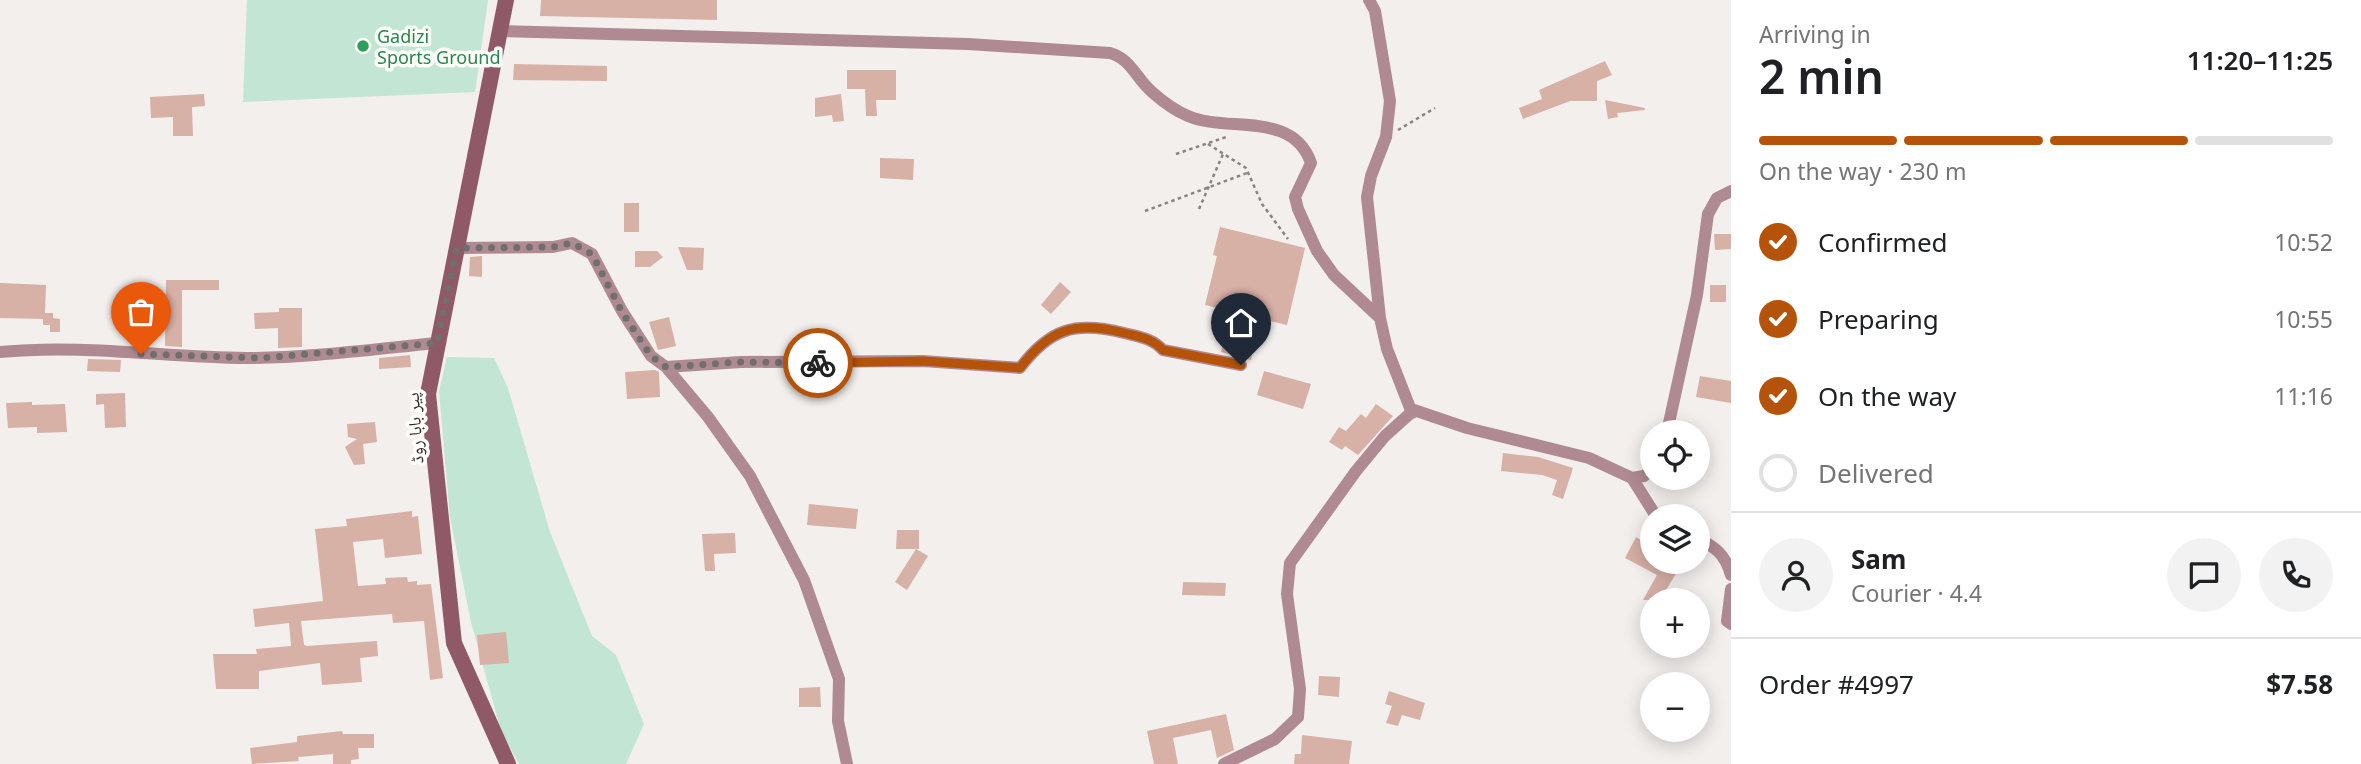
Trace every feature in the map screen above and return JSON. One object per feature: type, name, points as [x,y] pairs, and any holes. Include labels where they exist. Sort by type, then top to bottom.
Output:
[{"type":"main road","name":"پیر بابا روڈ","points":[[506,0],[428,394],[454,643],[508,764]]},
{"type":"street","points":[[1369,0],[1375,11],[1390,101],[1386,137],[1371,176],[1367,197],[1380,318],[1387,349],[1412,412]]},
{"type":"street","points":[[500,31],[805,38],[1110,53],[1122,56],[1151,92],[1188,117],[1277,130],[1294,137],[1306,151],[1311,163],[1295,197],[1317,251],[1334,275],[1380,318]]},
{"type":"street","points":[[1670,420],[1697,295],[1708,214],[1717,198],[1731,191]]},
{"type":"street","points":[[457,248],[553,247],[572,243],[592,254],[622,312],[651,356],[666,367],[708,417],[750,476],[804,580],[839,679],[838,721],[847,764]]},
{"type":"street","points":[[666,367],[741,362],[923,361],[1020,368],[1039,343],[1083,326],[1096,326],[1154,341],[1163,350],[1241,365]]},
{"type":"street","points":[[0,352],[87,349],[262,358],[437,343]]},
{"type":"street","points":[[1224,764],[1275,739],[1298,717],[1300,690],[1287,594],[1290,563],[1356,471],[1385,436],[1414,410],[1467,428],[1589,458],[1632,478],[1648,504]]},
{"type":"street","points":[[1632,478],[1640,477]]},
{"type":"street","points":[[1710,545],[1726,559],[1731,575]]},
{"type":"street","points":[[1731,589],[1727,621],[1731,624]]},
{"type":"path","points":[[1386,137],[1435,108]]},
{"type":"path","points":[[1176,154],[1227,138],[1238,124]]},
{"type":"path","points":[[1209,144],[1248,173],[1262,204],[1288,239]]},
{"type":"path","points":[[1199,209],[1223,153]]},
{"type":"path","points":[[1145,211],[1248,173]]},
{"type":"green space","name":"Gadizi Sports Ground","points":[[247,0],[488,0],[475,92],[243,102]]},
{"type":"green space","points":[[447,357],[494,358],[508,388],[550,532],[592,636],[616,655],[644,724],[626,764],[519,764],[501,731],[471,622],[450,517],[439,391]]},
{"type":"building","points":[[541,0],[717,0],[717,20],[540,16]]},
{"type":"building","points":[[1605,61],[1612,75],[1597,81],[1597,101],[1570,101],[1523,119],[1519,108],[1542,99],[1539,90]]},
{"type":"building","points":[[514,64],[607,66],[607,81],[513,80]]},
{"type":"building","points":[[847,70],[896,70],[896,100],[876,100],[877,116],[866,116],[865,89],[847,89]]},
{"type":"building","points":[[204,94],[205,106],[192,107],[193,136],[173,136],[173,117],[151,118],[150,97]]},
{"type":"building","points":[[841,94],[844,121],[833,122],[832,115],[815,117],[815,98]]},
{"type":"building","points":[[1605,100],[1645,110],[1617,113],[1618,117],[1608,119]]},
{"type":"building","points":[[880,158],[914,159],[913,180],[880,178]]},
{"type":"building","points":[[624,203],[639,203],[639,232],[624,232]]},
{"type":"building","points":[[1220,227],[1305,248],[1287,325],[1252,317],[1250,323],[1237,320],[1238,313],[1205,305],[1217,256],[1213,255]]},
{"type":"building","points":[[1714,234],[1731,234],[1731,249],[1715,250]]},
{"type":"building","points":[[678,247],[704,248],[703,270],[687,270]]},
{"type":"building","points":[[635,251],[657,251],[663,257],[650,267],[635,267]]},
{"type":"building","points":[[482,256],[482,277],[469,276],[470,257]]},
{"type":"building","points":[[166,280],[219,280],[219,290],[182,290],[182,347],[165,346]]},
{"type":"building","points":[[1060,282],[1071,292],[1051,314],[1041,305]]},
{"type":"building","points":[[0,283],[46,285],[45,313],[53,313],[53,318],[60,319],[60,332],[50,332],[50,325],[43,325],[43,319],[0,318]]},
{"type":"building","points":[[1710,285],[1726,285],[1726,302],[1710,302]]},
{"type":"building","points":[[279,308],[302,308],[302,347],[278,348],[278,328],[255,329],[254,313],[279,312]]},
{"type":"building","points":[[669,317],[676,346],[658,350],[649,322]]},
{"type":"building","points":[[1224,339],[1254,345],[1251,360],[1221,352]]},
{"type":"building","points":[[410,355],[411,367],[379,369],[379,358]]},
{"type":"building","points":[[88,359],[121,360],[120,372],[87,371]]},
{"type":"building","points":[[1264,371],[1311,384],[1303,409],[1257,395]]},
{"type":"building","points":[[625,372],[659,372],[660,397],[627,399]]},
{"type":"building","points":[[1700,376],[1731,381],[1731,403],[1696,397]]},
{"type":"building","points":[[125,393],[126,427],[105,428],[104,404],[96,405],[96,394]]},
{"type":"building","points":[[32,402],[32,405],[65,404],[67,432],[37,433],[37,427],[8,428],[6,403]]},
{"type":"building","points":[[1376,404],[1393,416],[1358,455],[1345,446],[1342,450],[1329,442],[1339,427],[1346,431],[1361,414],[1366,418]]},
{"type":"building","points":[[375,422],[377,442],[363,444],[365,464],[354,465],[345,447],[357,439],[348,437],[347,424]]},
{"type":"building","points":[[1503,453],[1538,457],[1573,468],[1563,499],[1552,495],[1557,480],[1542,475],[1501,471]]},
{"type":"building","points":[[809,504],[858,509],[856,529],[807,525]]},
{"type":"building","points":[[412,511],[412,517],[418,516],[422,554],[385,558],[383,539],[353,542],[358,586],[386,584],[385,578],[407,577],[408,582],[417,581],[417,585],[431,584],[443,678],[430,680],[424,621],[393,623],[392,614],[301,621],[304,645],[307,646],[377,641],[378,656],[360,658],[362,682],[322,685],[320,663],[259,671],[259,689],[216,689],[213,654],[257,654],[256,649],[291,646],[289,623],[255,627],[253,609],[323,601],[315,529],[347,526],[346,519]]},
{"type":"building","points":[[897,530],[919,530],[919,549],[896,549]]},
{"type":"building","points":[[735,533],[736,553],[714,554],[715,571],[705,571],[702,534]]},
{"type":"building","points":[[1636,537],[1640,539],[1640,566],[1625,558]]},
{"type":"building","points":[[916,549],[928,556],[907,590],[895,582]]},
{"type":"building","points":[[1655,574],[1676,574],[1667,588],[1650,588],[1657,575]]},
{"type":"building","points":[[1183,582],[1226,583],[1225,596],[1182,595]]},
{"type":"building","points":[[506,632],[509,663],[480,665],[477,635]]},
{"type":"building","points":[[1319,676],[1340,677],[1339,697],[1318,695]]},
{"type":"building","points":[[820,687],[821,707],[799,707],[799,688]]},
{"type":"building","points":[[1389,691],[1425,703],[1420,720],[1402,715],[1398,726],[1386,723],[1392,706],[1385,704]]},
{"type":"building","points":[[1226,714],[1234,750],[1217,758],[1211,730],[1173,738],[1178,764],[1154,764],[1147,731]]},
{"type":"building","points":[[342,731],[343,734],[374,734],[374,748],[358,748],[359,759],[351,760],[351,764],[333,764],[333,754],[298,757],[299,761],[252,764],[250,748],[297,742],[297,736]]},
{"type":"building","points":[[1302,735],[1352,741],[1349,764],[1294,764],[1295,754],[1301,754]]},
{"type":"way so far","points":[[141,354],[183,353],[262,358],[437,343],[457,248],[553,247],[572,243],[592,254],[622,312],[651,356],[666,367],[741,362],[818,363]]},
{"type":"place","name":"Gadizi Sports Ground","points":[[363,46]]},
{"type":"route","points":[[818,363],[923,361],[1020,368],[1039,343],[1083,326],[1096,326],[1154,341],[1163,350],[1241,365]]}]
